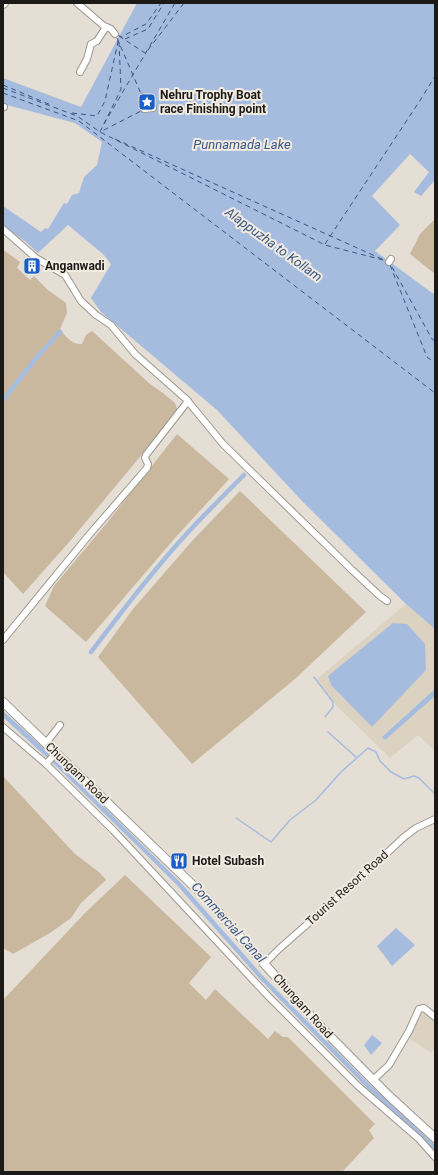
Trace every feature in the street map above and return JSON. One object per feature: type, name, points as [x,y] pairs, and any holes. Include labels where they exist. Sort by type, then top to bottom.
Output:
[{"type":"main road","name":"Chungam Road","points":[[3,702],[46,743],[55,754],[204,896],[316,1022],[372,1080],[435,1138]]},
{"type":"street","points":[[77,3],[106,27],[111,29],[115,34]]},
{"type":"street","points":[[80,72],[87,59],[92,44],[97,41],[106,27]]},
{"type":"street","points":[[143,97],[142,103],[144,109],[152,108]]},
{"type":"street","points":[[3,229],[36,258],[65,275],[81,301],[96,315],[110,325],[135,354],[188,401],[224,444],[358,575],[386,600]]},
{"type":"street","points":[[3,640],[147,468],[148,464],[145,458],[146,455],[188,401]]},
{"type":"street","points":[[46,743],[60,725]]},
{"type":"street","points":[[3,727],[46,764],[114,831],[268,996],[358,1086],[419,1139],[435,1157]]},
{"type":"street","points":[[46,764],[55,754]]},
{"type":"street","name":"Tourist Resort Road","points":[[264,964],[404,837],[416,828],[435,820]]},
{"type":"street","points":[[372,1080],[388,1065],[409,1031],[419,1009],[424,1008],[435,1017]]},
{"type":"street","points":[[406,1128],[414,1119]]},
{"type":"shaded area","points":[[435,219],[435,274],[410,254],[420,234]]},
{"type":"shaded area","points":[[5,251],[20,262],[17,268],[30,280],[34,276],[48,290],[66,303],[67,313],[60,329],[69,340],[82,344],[86,335],[92,331],[150,384],[175,403],[178,411],[70,541],[23,594],[3,572],[3,252]]},
{"type":"shaded area","points":[[177,434],[229,479],[175,538],[86,642],[45,606],[54,586],[106,524]]},
{"type":"shaded area","points":[[240,491],[366,612],[295,679],[192,764],[98,657],[133,609],[193,540]]},
{"type":"shaded area","points":[[406,604],[435,629],[435,751],[418,735],[390,758],[335,704],[317,679]]},
{"type":"shaded area","points":[[3,776],[74,853],[100,873],[106,880],[81,903],[71,918],[50,933],[13,954],[3,948]]},
{"type":"shaded area","points":[[125,875],[211,957],[189,983],[206,1000],[215,989],[268,1039],[275,1031],[283,1037],[288,1037],[375,1124],[369,1130],[374,1138],[342,1172],[3,1172],[3,1000],[85,913]]},
{"type":"shaded area","points":[[422,1009],[435,1019],[435,1048],[431,1053],[407,1037]]},
{"type":"water","name":"Punnamada Lake","points":[[137,3],[435,3],[435,180],[421,196],[414,192],[429,172],[410,154],[372,196],[400,225],[375,251],[435,295],[435,629],[406,604],[303,502],[217,410],[101,312],[91,298],[111,264],[104,255],[68,225],[38,253],[26,242],[3,226],[3,206],[41,232],[45,228],[48,229],[64,203],[67,204],[72,195],[79,193],[84,177],[97,165],[102,142],[75,123],[3,104],[3,78],[81,107]]},
{"type":"water","points":[[393,623],[407,624],[425,644],[426,670],[372,727],[331,685],[328,676]]},
{"type":"water","points":[[435,689],[435,696],[385,740],[382,737]]},
{"type":"water","points":[[396,928],[415,945],[392,966],[377,946]]},
{"type":"water","points":[[372,1035],[382,1043],[371,1055],[364,1045]]},
{"type":"waterway","points":[[3,400],[38,356],[60,332]]},
{"type":"waterway","points":[[91,652],[165,559],[191,529],[244,475]]},
{"type":"waterway","points":[[314,677],[333,702],[333,707],[325,717]]},
{"type":"waterway","name":"Commercial Canal","points":[[3,714],[56,763],[178,883],[260,976],[368,1086],[435,1148]]},
{"type":"waterway","points":[[328,732],[356,757]]},
{"type":"waterway","points":[[236,818],[271,842],[290,820],[316,800],[341,772],[368,748],[376,752],[380,761],[391,772],[404,779],[414,776],[419,778],[435,794]]},
{"type":"ferry route","points":[[118,35],[121,37],[146,24],[161,3]]},
{"type":"ferry route","points":[[125,39],[148,29],[164,3]]},
{"type":"ferry route","points":[[104,124],[175,3]]},
{"type":"ferry route","points":[[148,50],[184,3]]},
{"type":"ferry route","points":[[72,113],[97,116],[105,101],[118,42],[116,36]]},
{"type":"ferry route","points":[[119,36],[145,53]]},
{"type":"ferry route","points":[[117,38],[142,96]]},
{"type":"ferry route","points":[[119,42],[121,89],[100,132],[141,111]]},
{"type":"ferry route","points":[[325,244],[435,76]]},
{"type":"ferry route","points":[[3,85],[51,105]]},
{"type":"ferry route","points":[[3,88],[77,116],[100,132],[325,245],[387,261]]},
{"type":"ferry route","points":[[3,93],[79,121],[435,393]]},
{"type":"ferry route","points":[[115,139],[384,260]]},
{"type":"ferry route","points":[[390,265],[427,357],[435,363]]},
{"type":"ferry route","points":[[392,267],[432,339],[435,341]]},
{"type":"place","name":"Nehru Trophy Boat race Finishing point","points":[[147,102]]},
{"type":"place","name":"Anganwadi","points":[[32,266]]},
{"type":"place","name":"Hotel Subash","points":[[179,861]]},
{"type":"water label","name":"Alappuzha to Kollam","points":[[274,244]]}]
